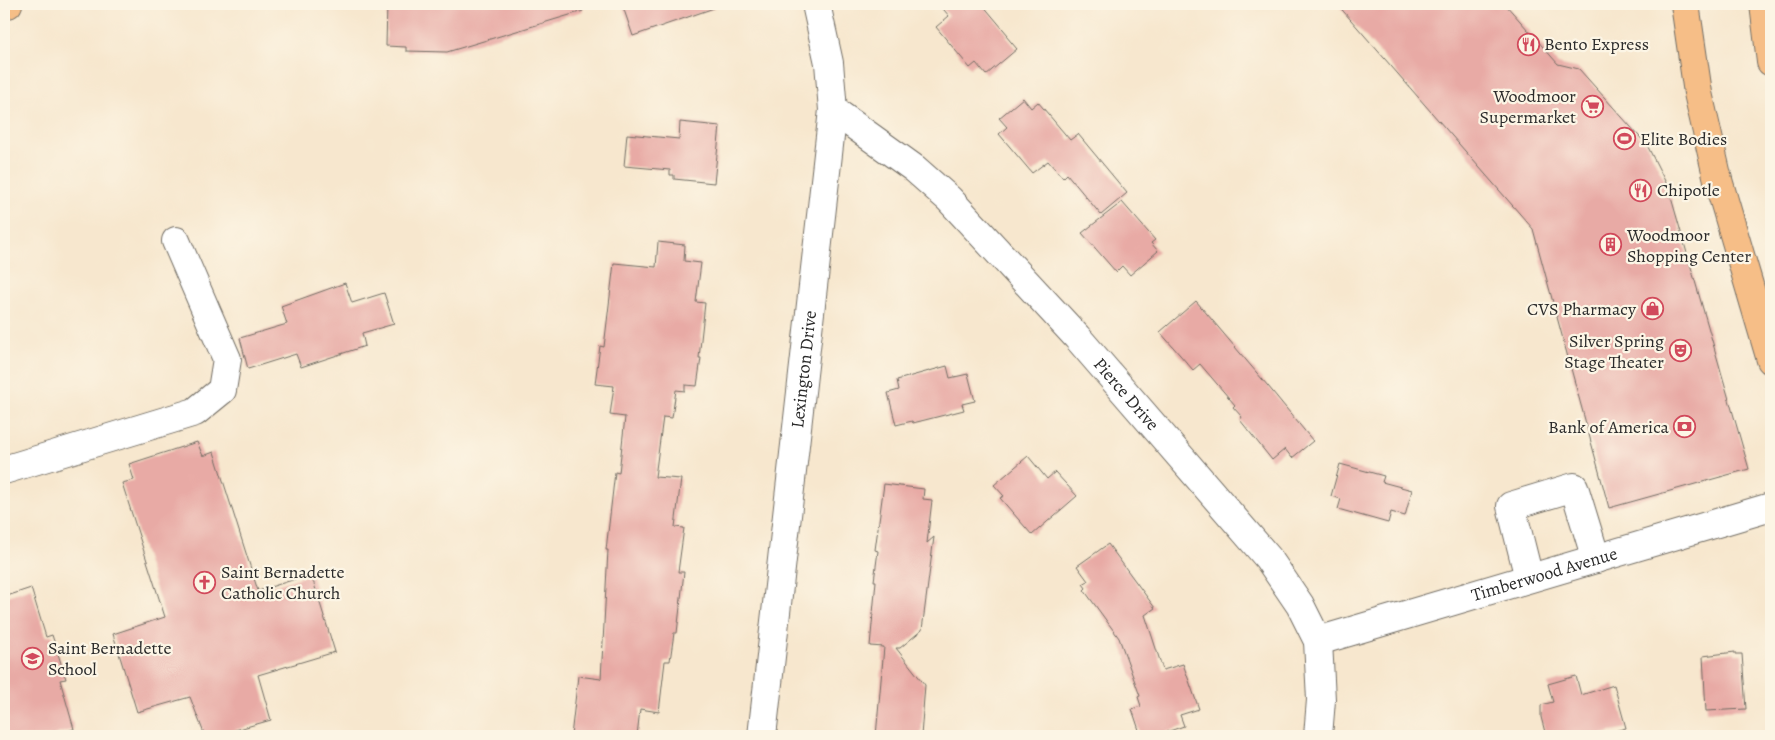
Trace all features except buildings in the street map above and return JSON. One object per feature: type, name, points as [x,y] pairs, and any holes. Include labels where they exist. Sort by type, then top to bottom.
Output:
[{"type":"main road","points":[[4,5],[8,4]]},
{"type":"main road","points":[[1685,4],[1698,93],[1718,180],[1771,360]]},
{"type":"main road","points":[[1764,4],[1771,62]]},
{"type":"street","name":"Lexington Drive","points":[[762,736],[833,110],[829,64],[816,4]]},
{"type":"street","name":"Pierce Drive","points":[[833,110],[915,169],[949,198],[1077,337],[1268,558],[1300,605],[1318,641],[1321,700],[1318,736]]},
{"type":"street","points":[[4,470],[195,412],[222,390],[226,359],[176,241]]},
{"type":"street","points":[[1529,578],[1511,506],[1574,487],[1596,559]]},
{"type":"street","name":"Timberwood Avenue","points":[[1318,641],[1771,506]]},
{"type":"place","name":"Bento Express","points":[[1528,44]]},
{"type":"place","name":"Woodmoor Supermarket","points":[[1592,106]]},
{"type":"place","name":"Elite Bodies","points":[[1624,139]]},
{"type":"place","name":"Chipotle","points":[[1641,190]]},
{"type":"place","name":"Woodmoor Shopping Center","points":[[1611,245]]},
{"type":"place","name":"CVS Pharmacy","points":[[1652,309]]},
{"type":"place","name":"Silver Spring Stage Theater","points":[[1680,351]]},
{"type":"place","name":"Bank of America","points":[[1685,427]]},
{"type":"place","name":"Saint Bernadette Catholic Church","points":[[205,582]]},
{"type":"place","name":"Saint Bernadette School","points":[[32,658]]}]
